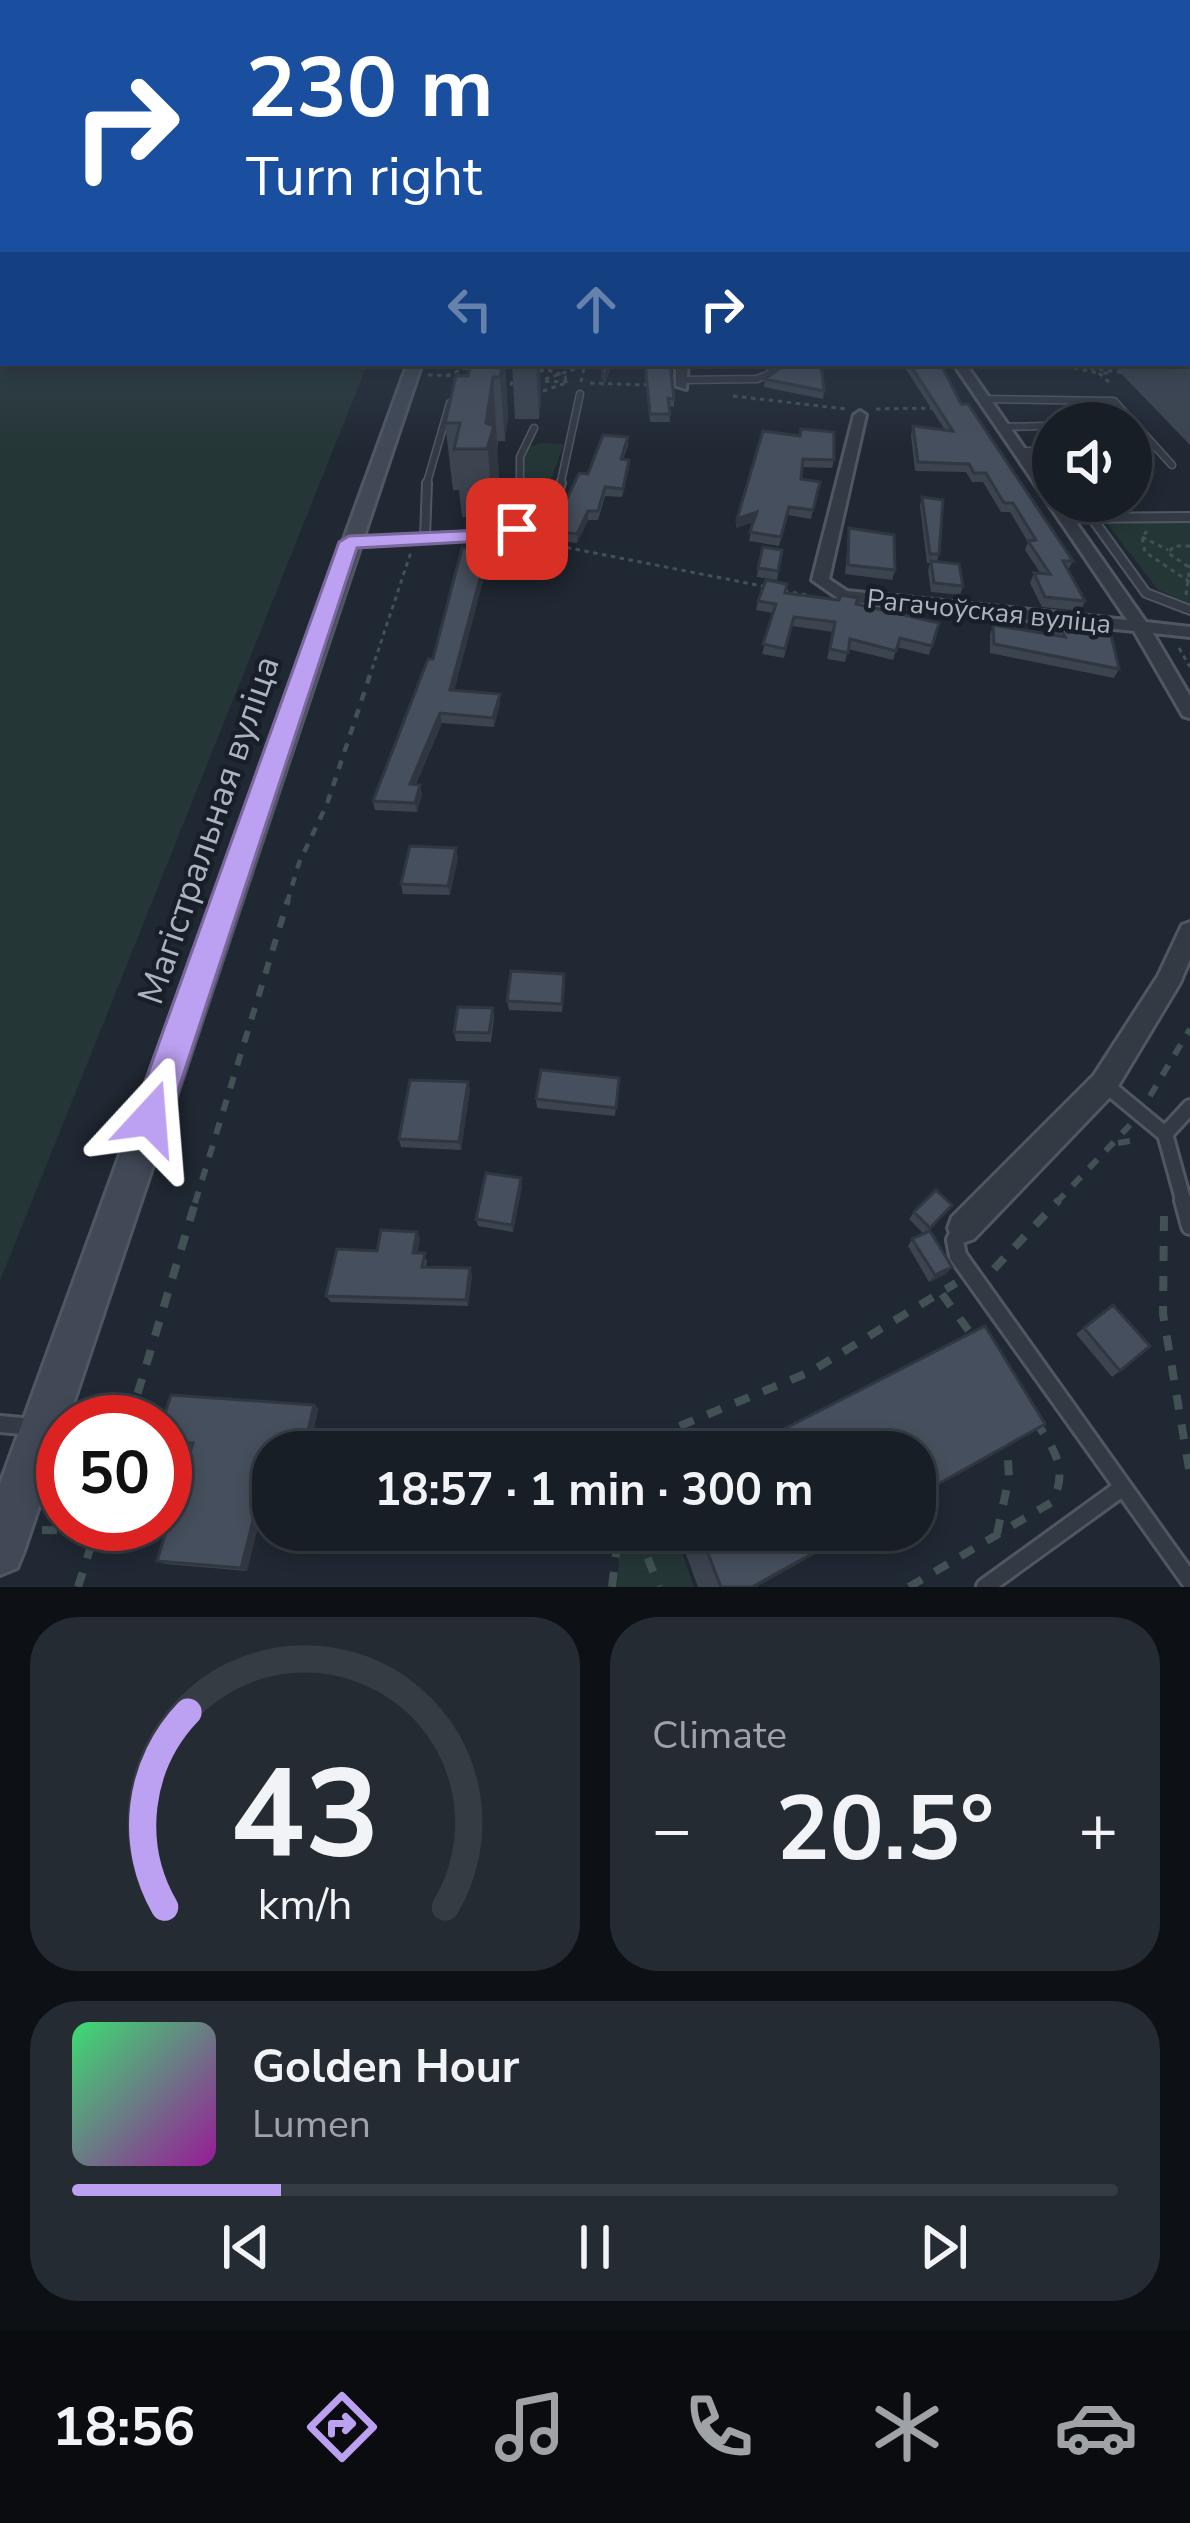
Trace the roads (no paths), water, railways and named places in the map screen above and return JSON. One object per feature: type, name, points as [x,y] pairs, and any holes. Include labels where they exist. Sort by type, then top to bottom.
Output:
[{"type":"main road","name":"Магістральная вуліца","points":[[54,1395],[412,369]]},
{"type":"main road","name":"Магістральная вуліца","points":[[0,1551],[36,1448]]},
{"type":"street","points":[[682,366],[682,383]]},
{"type":"street","points":[[966,366],[982,399],[1032,472]]},
{"type":"street","name":"Рагачоўская вуліца","points":[[863,411],[820,580],[824,587],[842,596],[1141,628],[1183,637]]},
{"type":"street","points":[[1066,522],[1141,628],[1190,712]]},
{"type":"street","points":[[963,1228],[1104,1084],[1167,983],[1190,932]]},
{"type":"lane","points":[[682,383],[757,380],[772,373],[770,366]]},
{"type":"lane","points":[[349,542],[532,536],[544,531],[562,483],[580,394]]},
{"type":"lane","points":[[982,399],[1114,400],[1172,465]]},
{"type":"lane","points":[[425,537],[425,490],[450,403]]},
{"type":"lane","points":[[1002,427],[1032,426]]},
{"type":"lane","points":[[514,534],[524,513],[516,475],[518,456],[534,428]]},
{"type":"lane","points":[[1018,451],[1032,451]]},
{"type":"lane","points":[[1152,518],[1190,518]]},
{"type":"lane","points":[[1095,522],[1146,593],[1190,610]]},
{"type":"lane","points":[[1104,1084],[1165,1134],[1190,1226]]},
{"type":"lane","points":[[1165,1134],[1190,1107]]},
{"type":"lane","points":[[963,1228],[955,1240],[958,1256],[1190,1581]]},
{"type":"lane","points":[[0,1424],[36,1427]]},
{"type":"lane","points":[[986,1587],[1123,1486]]}]
